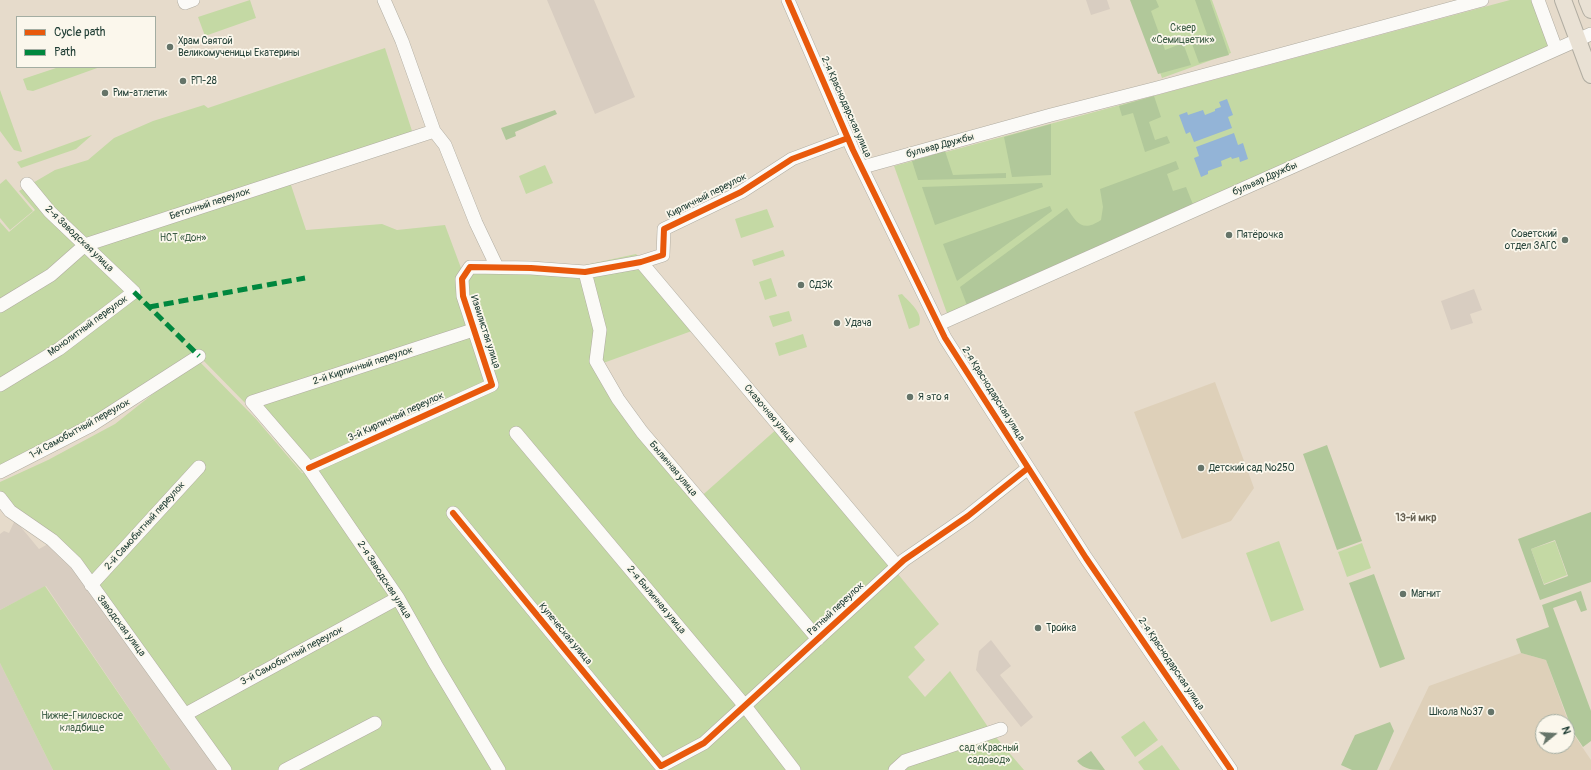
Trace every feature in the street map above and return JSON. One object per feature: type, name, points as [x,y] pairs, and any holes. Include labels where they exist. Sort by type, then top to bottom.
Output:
[{"type":"main road","points":[[1563,0],[1584,36],[1591,74]]},
{"type":"main road","points":[[1587,0],[1591,10]]},
{"type":"street","points":[[184,0],[185,3],[193,0]]},
{"type":"street","points":[[384,0],[402,41],[434,131],[445,145],[476,224],[497,267]]},
{"type":"street","name":"2-я Краснодарская улица","points":[[788,0],[848,138],[866,167],[964,368],[1086,558],[1231,770]]},
{"type":"street","name":"бульвар Дружбы","points":[[866,167],[1051,114],[1156,88],[1482,0]]},
{"type":"street","points":[[1538,0],[1556,49]]},
{"type":"street","name":"бульвар Дружбы","points":[[941,323],[1584,36]]},
{"type":"street","name":"Бетонный переулок","points":[[0,306],[51,275],[85,245],[434,131]]},
{"type":"street","name":"Кирпичный переулок","points":[[497,267],[586,272],[641,262],[663,255],[664,229],[741,192],[792,159],[848,138]]},
{"type":"street","name":"2-я Заводская улица","points":[[27,184],[50,212],[85,245],[130,295]]},
{"type":"street","name":"Сказочная улица","points":[[641,262],[897,566]]},
{"type":"street","name":"Извилистая улица","points":[[492,384],[463,296],[462,279],[470,267],[497,267]]},
{"type":"street","name":"Былинная улица","points":[[586,272],[600,330],[596,361],[618,399],[642,432],[818,639]]},
{"type":"street","name":"Монолитный переулок","points":[[0,385],[59,349],[130,295]]},
{"type":"street","name":"2-й Кирпичный переулок","points":[[252,402],[473,330]]},
{"type":"street","name":"1-й Самобытный переулок","points":[[0,472],[90,426],[199,356]]},
{"type":"street","name":"3-й Кирпичный переулок","points":[[309,468],[492,384]]},
{"type":"street","name":"2-я Заводская улица","points":[[252,402],[309,468],[398,598],[499,770]]},
{"type":"street","name":"2-я Былинная улица","points":[[516,433],[745,706],[794,770]]},
{"type":"street","name":"2-й Самобытный переулок","points":[[91,585],[199,467]]},
{"type":"street","name":"Ратный переулок","points":[[661,766],[704,743],[897,566],[968,516],[1028,468]]},
{"type":"street","name":"Заводская улица","points":[[0,498],[10,512],[52,540],[76,563],[225,770]]},
{"type":"street","name":"Купеческая улица","points":[[452,513],[661,766]]},
{"type":"street","name":"3-й Самобытный переулок","points":[[186,714],[398,598]]},
{"type":"street","points":[[285,770],[375,723]]},
{"type":"street","points":[[895,770],[905,761],[1001,729]]},
{"type":"shaded area","points":[[547,0],[594,0],[635,97],[595,114]]},
{"type":"shaded area","points":[[1086,0],[1107,0],[1110,9],[1091,15]]},
{"type":"shaded area","points":[[1474,289],[1482,310],[1470,314],[1473,323],[1451,330],[1441,301]]},
{"type":"shaded area","name":"Детский сад №250","points":[[1215,382],[1254,488],[1231,521],[1182,539],[1134,412]]},
{"type":"shaded area","points":[[15,520],[39,549],[48,544],[77,571],[218,770],[171,770],[46,586],[0,610],[0,534],[4,531],[9,533]]},
{"type":"shaded area","points":[[991,640],[1011,666],[1000,675],[1033,717],[1021,727],[976,670],[979,651]]},
{"type":"shaded area","name":"Школа №37","points":[[1521,653],[1546,660],[1566,714],[1535,714],[1535,754],[1575,754],[1575,736],[1591,760],[1591,770],[1389,770],[1429,686]]},
{"type":"shaded area","points":[[0,663],[53,770],[0,770]]},
{"type":"green space","points":[[250,0],[256,18],[205,36],[198,17]]},
{"type":"green space","points":[[1130,0],[1156,0],[1159,7],[1151,11],[1165,50],[1183,43],[1191,65],[1158,74]]},
{"type":"green space","name":"Сквер «Семицветик»","points":[[1134,0],[1212,0],[1231,53],[1162,78]]},
{"type":"green space","points":[[1195,0],[1210,0],[1229,55],[1199,63],[1191,41],[1207,34]]},
{"type":"green space","points":[[1510,0],[1532,0],[1549,46],[948,316],[894,166]]},
{"type":"green space","name":"НСТ «Дон»","points":[[385,48],[413,134],[288,176],[306,230],[382,224],[397,230],[445,225],[461,268],[585,265],[636,254],[700,328],[595,366],[697,500],[778,428],[939,624],[914,647],[925,660],[908,677],[925,697],[950,671],[988,727],[890,770],[228,770],[86,569],[12,510],[0,492],[0,482],[48,460],[115,424],[197,359],[256,419],[302,473],[460,402],[302,472],[247,405],[199,356],[108,410],[0,470],[0,222],[9,232],[35,210],[19,191],[55,170],[88,160],[114,138],[153,121],[204,105],[208,108]]},
{"type":"green space","points":[[56,68],[97,68],[33,91],[27,90],[23,79]]},
{"type":"green space","points":[[0,90],[22,152],[14,150],[0,131]]},
{"type":"green space","points":[[1154,96],[1161,117],[1149,122],[1155,140],[1167,136],[1170,143],[1145,152],[1133,113],[1122,116],[1119,106]]},
{"type":"green space","points":[[555,110],[557,114],[515,132],[516,136],[506,140],[501,128]]},
{"type":"green space","points":[[1051,124],[1051,175],[1012,177],[1004,137]]},
{"type":"green space","points":[[92,135],[76,149],[21,168],[17,162]]},
{"type":"green space","points":[[945,151],[953,175],[1006,173],[1006,178],[918,180],[912,161]]},
{"type":"green space","points":[[1176,161],[1179,169],[1167,174],[1173,191],[1186,187],[1194,207],[968,308],[960,287],[1067,208],[1077,222],[1085,226],[1095,224],[1101,220],[1103,207],[1100,189]]},
{"type":"green space","points":[[545,165],[553,183],[526,194],[519,176]]},
{"type":"green space","points":[[6,179],[33,211],[10,230],[0,218],[0,184]]},
{"type":"green space","points":[[1042,183],[1043,187],[935,225],[922,187]]},
{"type":"green space","points":[[1050,206],[1052,211],[957,281],[943,244]]},
{"type":"green space","points":[[767,209],[774,227],[741,238],[735,219]]},
{"type":"green space","points":[[783,250],[785,256],[754,266],[752,260]]},
{"type":"green space","points":[[771,278],[777,296],[765,300],[759,282]]},
{"type":"green space","points":[[902,294],[918,312],[920,321],[919,325],[909,329],[898,295]]},
{"type":"green space","points":[[789,311],[792,321],[773,327],[769,316]]},
{"type":"green space","points":[[803,334],[807,347],[779,356],[775,343]]},
{"type":"green space","points":[[1327,445],[1362,541],[1337,550],[1303,454]]},
{"type":"green space","points":[[1591,512],[1591,582],[1540,600],[1518,539]],"holes":[[[1555,540],[1568,576],[1544,585],[1531,549]]]},
{"type":"green space","points":[[1279,541],[1304,610],[1271,622],[1246,553]]},
{"type":"green space","points":[[1555,541],[1567,575],[1544,584],[1531,549]]},
{"type":"green space","points":[[1362,543],[1371,568],[1347,577],[1338,552]]},
{"type":"green space","points":[[1374,574],[1405,659],[1380,668],[1349,583]]},
{"type":"green space","name":"Нижне-Гниловское кладбище","points":[[45,586],[171,770],[53,770],[0,663],[0,610]]},
{"type":"green space","points":[[1581,591],[1587,610],[1581,612],[1576,600],[1553,608],[1591,711],[1591,741],[1583,747],[1575,735],[1575,714],[1566,714],[1546,660],[1521,653],[1516,639],[1549,627],[1542,605]]},
{"type":"green space","points":[[1144,721],[1158,740],[1135,757],[1121,737]]},
{"type":"green space","points":[[1390,722],[1394,731],[1377,770],[1352,770],[1341,765],[1355,735]]},
{"type":"green space","name":"сад «Красный садовод»","points":[[994,735],[1024,770],[900,770]]},
{"type":"green space","points":[[1162,745],[1180,770],[1144,770],[1138,762]]},
{"type":"green space","points":[[1091,751],[1105,770],[1093,770],[1086,768],[1077,761]]},
{"type":"water","points":[[1227,99],[1233,115],[1228,117],[1232,128],[1194,142],[1190,132],[1186,134],[1179,115],[1187,112],[1188,115],[1203,110],[1205,115],[1221,107],[1219,102]]},
{"type":"water","points":[[1234,133],[1238,145],[1243,143],[1248,159],[1240,162],[1239,157],[1232,159],[1231,157],[1221,161],[1222,166],[1208,171],[1208,174],[1201,177],[1194,158],[1199,156],[1196,147]]},
{"type":"marked path","points":[[149,307],[305,278]]},
{"type":"marked path","points":[[134,292],[199,356]]},
{"type":"cycle path","points":[[788,0],[853,150],[945,338],[1086,558],[1231,770]]},
{"type":"cycle path","points":[[309,468],[492,385],[463,296],[462,279],[470,267],[531,268],[585,272],[641,262],[663,255],[664,229],[741,192],[792,159],[848,138]]},
{"type":"cycle path","points":[[453,513],[661,766],[704,743],[904,560],[968,516],[1028,468]]},
{"type":"place","name":"Храм Святой Великомученицы Екатерины","points":[[170,47]]},
{"type":"place","name":"РП-28","points":[[183,81]]},
{"type":"place","name":"Рим-атлетик","points":[[105,93]]},
{"type":"place","name":"Пятёрочка","points":[[1229,235]]},
{"type":"place","name":"Советский отдел ЗАГС","points":[[1565,240]]},
{"type":"place","name":"СДЭК","points":[[801,285]]},
{"type":"place","name":"Удача","points":[[837,323]]},
{"type":"place","name":"Я это я","points":[[910,397]]},
{"type":"place","name":"Детский сад №250","points":[[1201,468]]},
{"type":"place","name":"Магнит","points":[[1403,594]]},
{"type":"place","name":"Тройка","points":[[1038,628]]},
{"type":"place","name":"Школа №37","points":[[1491,712]]},
{"type":"district","name":"13-й мкр","points":[[1416,518]]}]
